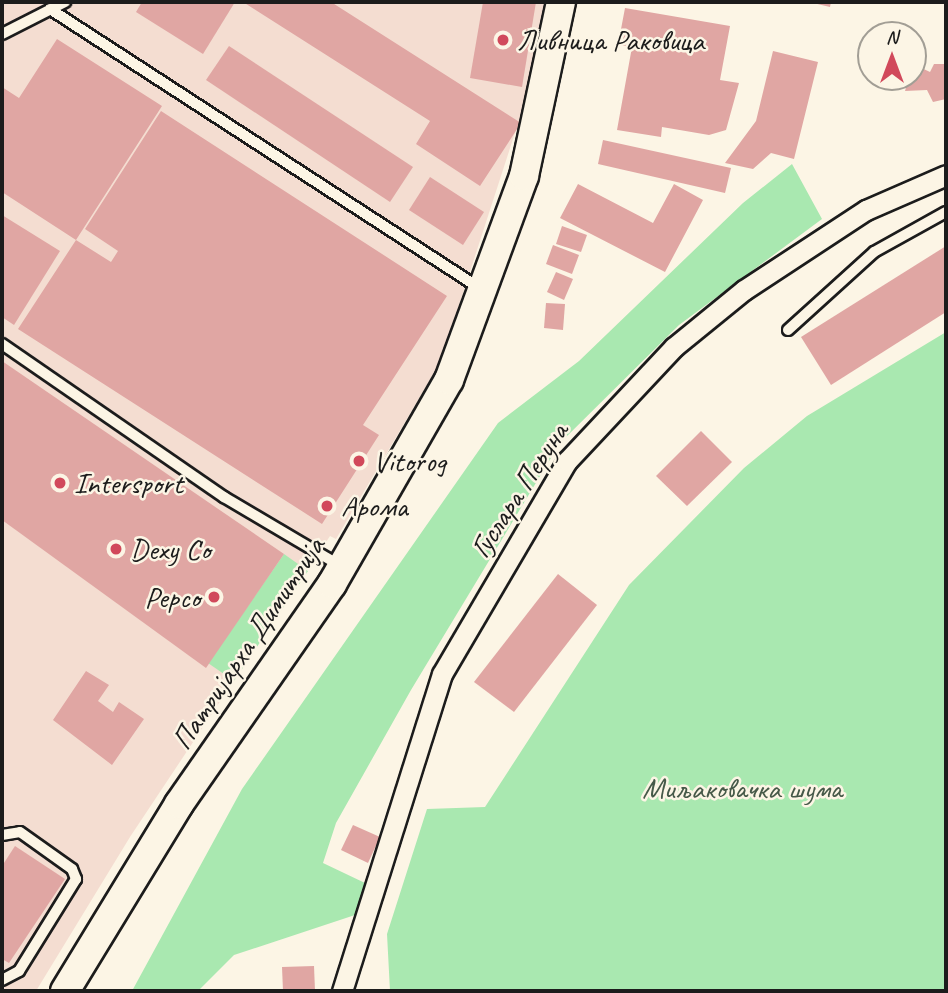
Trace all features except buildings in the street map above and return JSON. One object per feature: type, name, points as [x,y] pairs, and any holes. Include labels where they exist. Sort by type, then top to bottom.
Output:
[{"type":"main road","name":"Патријарха Димитрија","points":[[65,991],[179,804],[343,567],[449,380],[486,292],[524,176],[561,2]]},
{"type":"street","name":"Гуслара Перуна","points":[[342,991],[442,674],[567,461],[674,347],[744,290],[866,210],[946,176]]},
{"type":"lane","points":[[2,34],[65,2]]},
{"type":"lane","points":[[50,9],[486,292]]},
{"type":"lane","points":[[788,330],[874,252],[946,212]]},
{"type":"lane","points":[[2,344],[224,497],[343,567]]},
{"type":"lane","points":[[2,835],[20,832],[72,869],[76,879],[19,971],[2,980]]},
{"type":"shaded area","points":[[2,2],[546,2],[535,71],[441,361],[336,539],[330,536],[130,837],[36,991],[2,991]]},
{"type":"green space","points":[[792,164],[822,219],[679,325],[560,443],[411,690],[336,823],[323,863],[365,883],[355,915],[234,955],[198,991],[132,991],[242,789],[498,423],[579,361],[743,203]]},
{"type":"green space","name":"Миљаковачка шума","points":[[946,332],[946,991],[390,991],[387,934],[427,809],[485,807],[629,585],[744,468],[807,416]]},
{"type":"green space","points":[[284,554],[308,571],[234,681],[208,663]]},
{"type":"place","name":"Ливница Раковица","points":[[503,40]]},
{"type":"place","name":"Vitorog","points":[[359,461]]},
{"type":"place","name":"Intersport","points":[[60,483]]},
{"type":"place","name":"Арома","points":[[327,506]]},
{"type":"place","name":"Dexy Co","points":[[116,549]]},
{"type":"place","name":"Pepco","points":[[214,597]]}]
